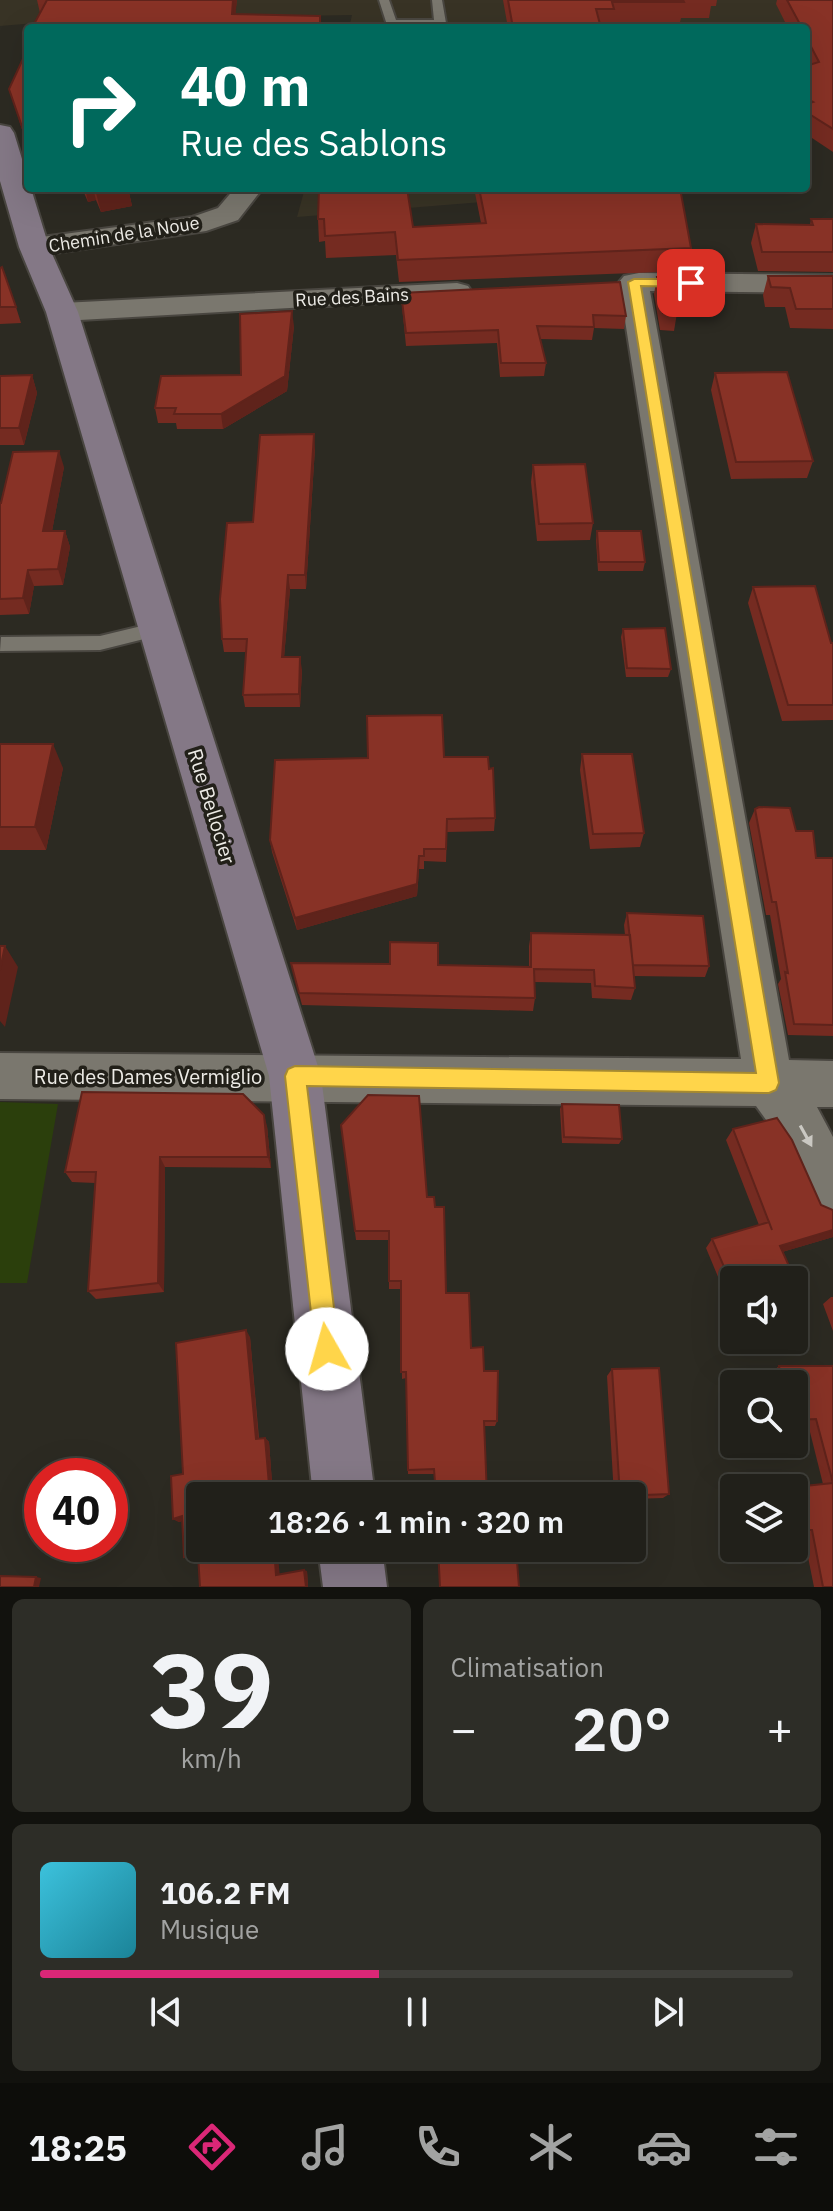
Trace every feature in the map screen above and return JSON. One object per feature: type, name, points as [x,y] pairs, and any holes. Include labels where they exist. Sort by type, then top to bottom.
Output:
[{"type":"street","name":"Rue Bellocier","points":[[0,133],[34,247],[62,312],[295,1076],[342,1482]]},
{"type":"street","name":"Chemin de la Noue","points":[[34,247],[196,225],[228,214],[246,192]]},
{"type":"street","points":[[833,284],[618,283],[769,1083],[805,1132],[833,1195]]},
{"type":"street","name":"Rue des Bains","points":[[62,312],[491,290]]},
{"type":"street","name":"Rue des Dames Vermiglio","points":[[0,1076],[295,1076],[833,1084]]},
{"type":"street","points":[[352,1562],[355,1587]]},
{"type":"lane","points":[[384,0],[391,23],[440,23],[437,0]]},
{"type":"lane","points":[[1,644],[100,643],[158,629]]},
{"type":"shaded area","points":[[0,0],[833,0],[810,66],[810,24],[350,24],[352,15],[72,20],[0,26]]},
{"type":"shaded area","points":[[304,192],[606,192],[297,217]]},
{"type":"green space","points":[[0,1102],[58,1104],[27,1283],[0,1283]]},
{"type":"building","points":[[47,0],[233,0],[232,14],[320,16],[320,24],[34,24]]},
{"type":"building","points":[[508,0],[684,2],[612,2],[614,9],[596,9],[600,24],[512,24]]},
{"type":"building","points":[[787,0],[833,0],[833,129],[810,115],[810,103],[813,102],[810,100],[810,65],[819,62],[810,45],[810,24],[800,24]]},
{"type":"building","points":[[24,57],[24,132],[9,89]]},
{"type":"building","points":[[319,192],[408,192],[413,227],[486,223],[480,192],[681,192],[691,248],[398,260],[395,232],[325,236],[324,219],[318,219]]},
{"type":"building","points":[[811,219],[833,219],[833,252],[762,252],[756,224],[813,225]]},
{"type":"building","points":[[2,267],[16,307],[0,307]]},
{"type":"building","points":[[768,276],[833,276],[833,309],[796,309],[790,288],[771,287]]},
{"type":"building","points":[[657,277],[696,277],[697,283],[672,283],[677,313],[663,313]]},
{"type":"building","points":[[620,282],[626,316],[593,315],[594,327],[537,326],[546,363],[501,363],[498,330],[406,333],[401,293]]},
{"type":"building","points":[[292,311],[285,376],[221,414],[174,414],[176,408],[155,408],[161,376],[241,375],[240,314]]},
{"type":"building","points":[[787,372],[813,461],[736,462],[715,373]]},
{"type":"building","points":[[32,375],[19,428],[0,428],[0,376]]},
{"type":"building","points":[[314,434],[305,575],[288,575],[282,657],[300,657],[299,694],[243,695],[247,639],[222,639],[220,599],[227,523],[253,522],[260,435]]},
{"type":"building","points":[[59,451],[43,531],[65,531],[58,569],[28,570],[23,598],[0,599],[0,503],[13,452]]},
{"type":"building","points":[[585,464],[593,523],[539,524],[533,465]]},
{"type":"building","points":[[597,531],[641,531],[645,562],[599,562]]},
{"type":"building","points":[[815,586],[833,643],[833,705],[788,705],[753,587]]},
{"type":"building","points":[[665,628],[671,669],[627,668],[623,629]]},
{"type":"building","points":[[442,715],[444,757],[488,757],[489,769],[493,768],[495,818],[447,819],[446,849],[424,849],[424,856],[419,856],[417,884],[295,918],[270,840],[275,760],[368,758],[367,716]]},
{"type":"building","points":[[0,744],[53,744],[35,827],[0,827]]},
{"type":"building","points":[[582,754],[632,754],[644,833],[593,834]]},
{"type":"building","points":[[790,808],[796,831],[813,831],[816,858],[833,858],[833,1025],[794,1024],[776,902],[772,902],[755,809]]},
{"type":"building","points":[[627,913],[703,916],[709,966],[633,965]]},
{"type":"building","points":[[531,933],[630,935],[635,988],[595,986],[594,970],[534,969],[535,998],[299,993],[291,963],[390,964],[390,942],[438,943],[438,965],[531,967]]},
{"type":"building","points":[[0,946],[5,946],[0,970]]},
{"type":"building","points":[[82,1092],[243,1094],[264,1115],[268,1157],[160,1157],[158,1283],[88,1291],[96,1172],[65,1172]]},
{"type":"building","points":[[368,1095],[419,1096],[427,1197],[434,1197],[435,1207],[444,1207],[446,1293],[469,1293],[471,1348],[483,1347],[484,1371],[498,1371],[497,1421],[484,1421],[486,1482],[435,1482],[434,1469],[408,1470],[406,1372],[401,1372],[401,1281],[389,1281],[389,1231],[355,1231],[341,1125]]},
{"type":"building","points":[[562,1104],[619,1105],[622,1139],[564,1137]]},
{"type":"building","points":[[777,1118],[792,1140],[821,1205],[833,1210],[833,1230],[780,1246],[789,1266],[724,1266],[712,1239],[769,1222],[733,1129]]},
{"type":"building","points":[[246,1330],[256,1439],[265,1438],[269,1482],[186,1482],[184,1557],[182,1516],[173,1519],[171,1476],[183,1474],[176,1343]]},
{"type":"building","points":[[779,1366],[833,1366],[833,1483],[816,1419],[808,1419],[808,1370],[780,1370]]},
{"type":"building","points":[[659,1368],[669,1494],[646,1495],[646,1482],[619,1482],[612,1369]]},
{"type":"building","points":[[833,1483],[833,1587],[823,1587],[812,1530],[808,1530],[808,1486]]},
{"type":"building","points":[[198,1562],[275,1562],[276,1575],[304,1570],[306,1587],[200,1587]]},
{"type":"building","points":[[439,1562],[517,1562],[519,1587],[440,1587]]},
{"type":"building","points":[[0,1576],[36,1577],[34,1587],[0,1587]]},
{"type":"route","points":[[327,1349],[295,1076],[769,1083],[634,282],[691,283]]}]
